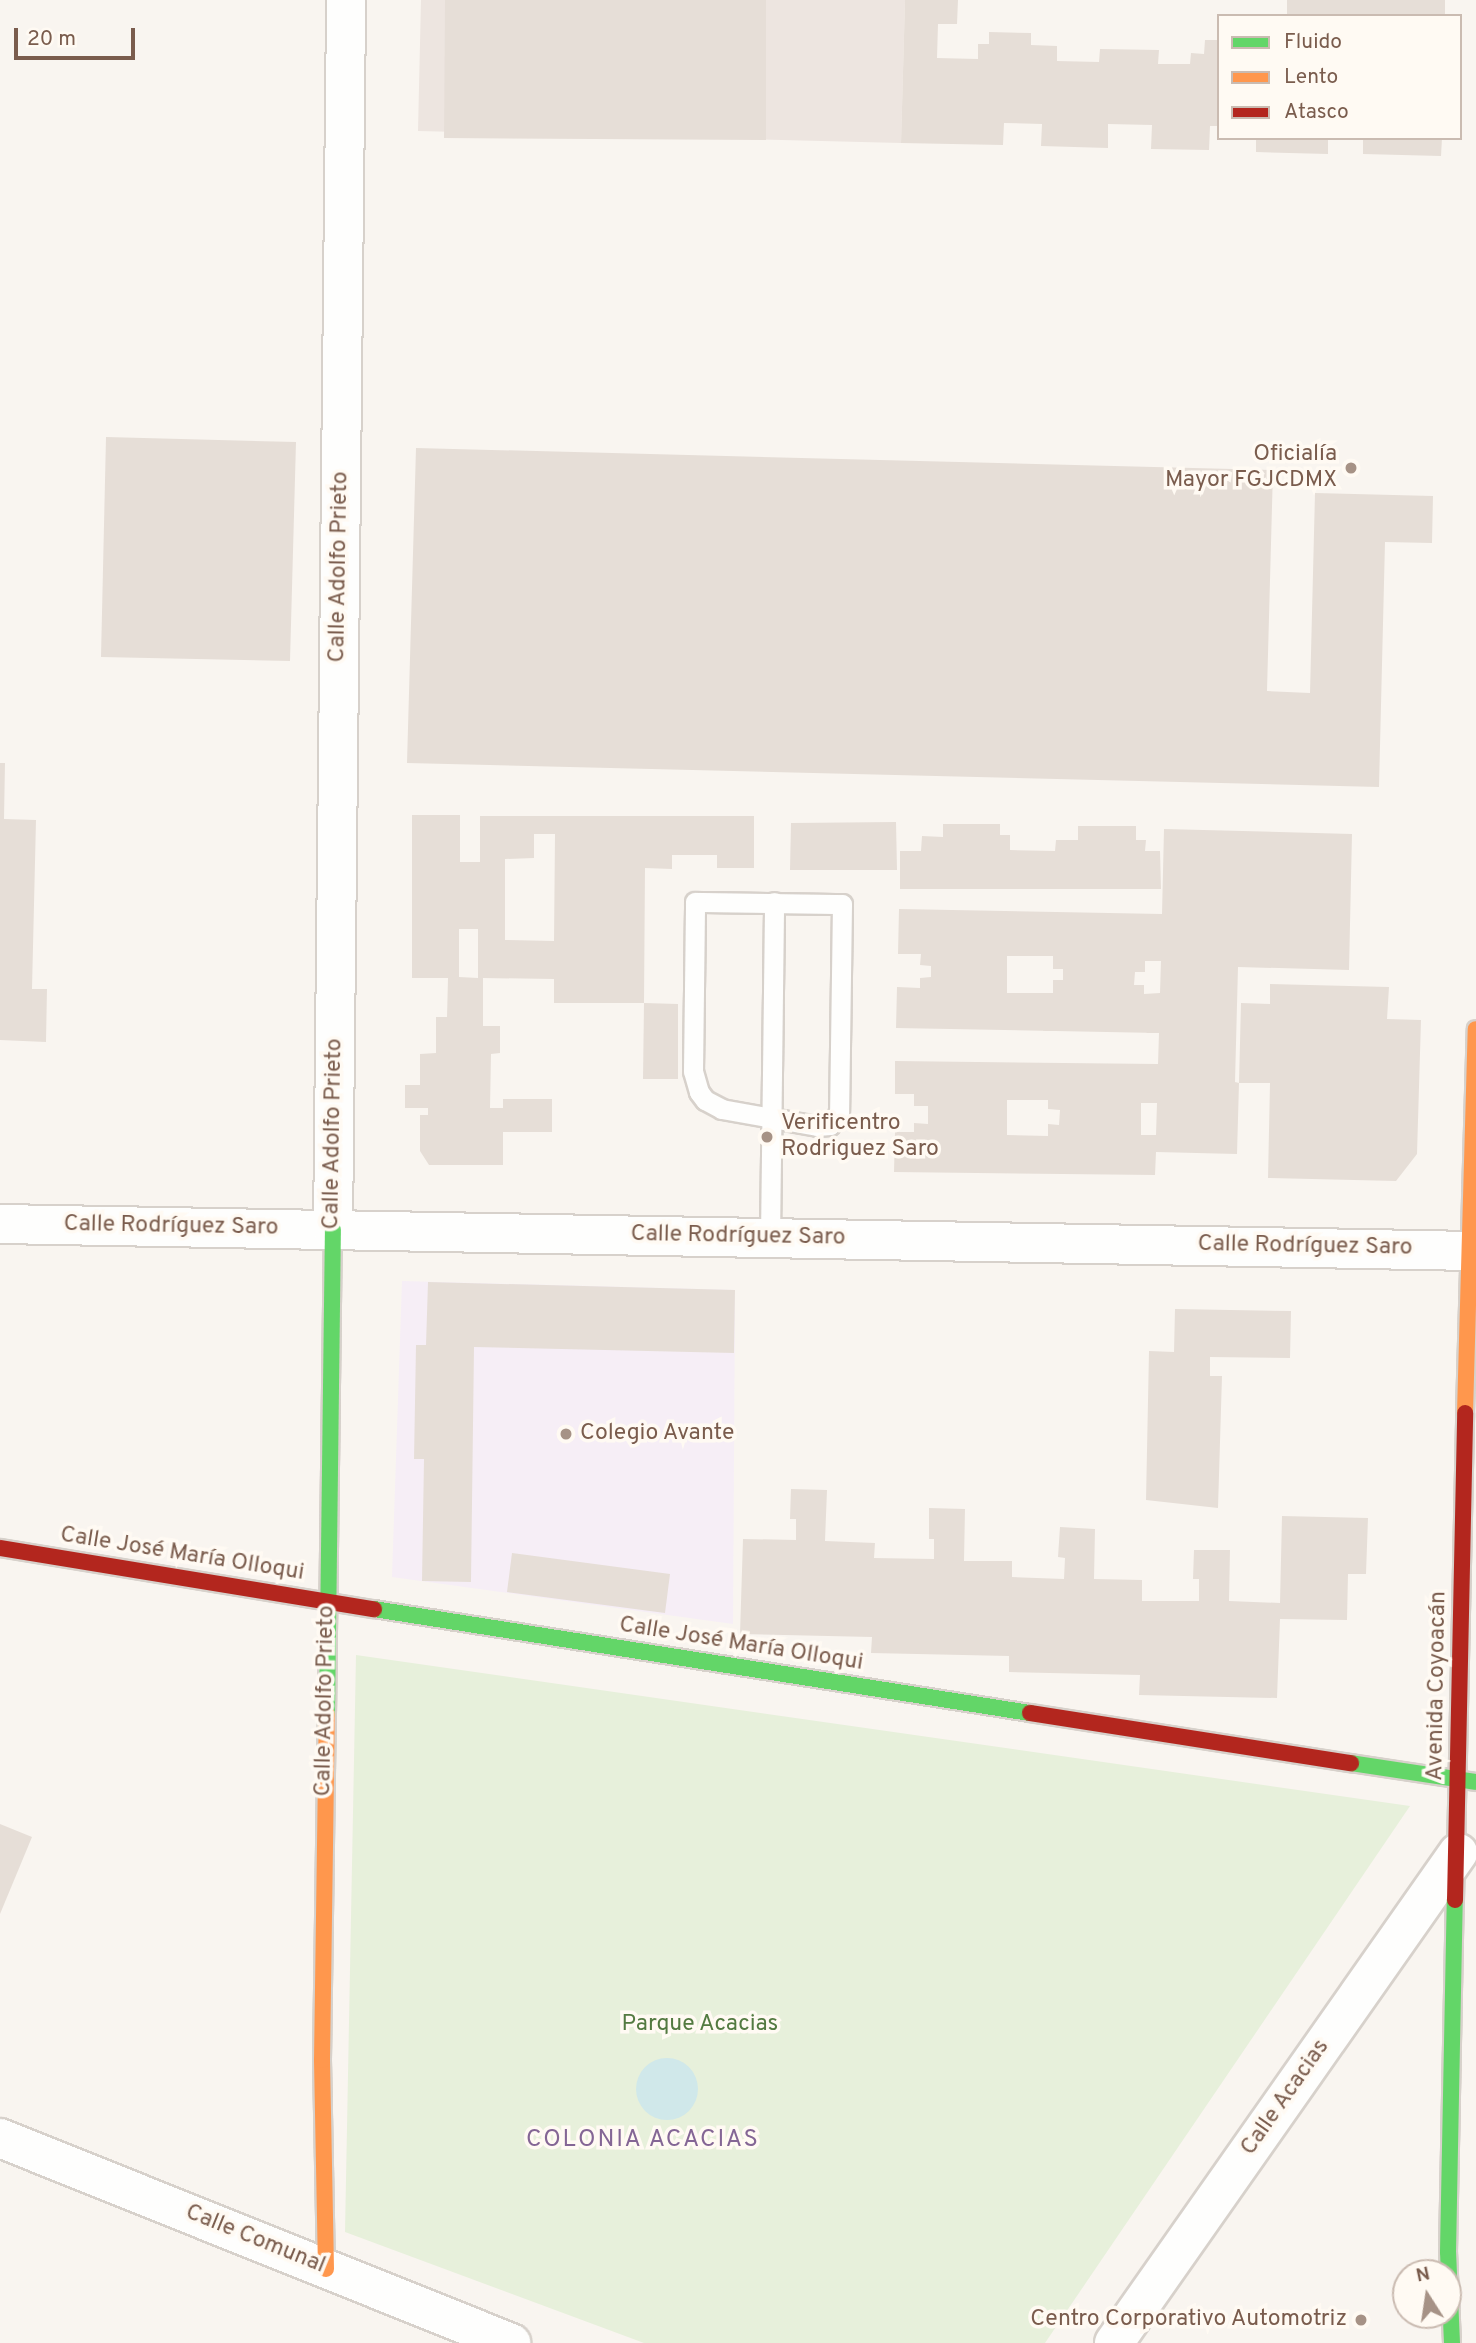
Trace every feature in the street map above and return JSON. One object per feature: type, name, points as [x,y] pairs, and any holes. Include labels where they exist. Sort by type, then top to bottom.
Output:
[{"type":"street","name":"Calle Adolfo Prieto","points":[[326,2269],[323,2060],[346,0]]},
{"type":"street","name":"Avenida Coyoacán","points":[[1452,2343],[1448,2252],[1458,1853],[1468,1781],[1476,1029]]},
{"type":"street","name":"Calle Rodríguez Saro","points":[[0,1224],[1472,1251]]},
{"type":"street","name":"Calle José María Olloqui","points":[[0,1548],[1468,1781]]},
{"type":"street","name":"Calle Acacias","points":[[1114,2343],[1458,1853]]},
{"type":"street","name":"Calle Comunal","points":[[0,2138],[510,2343]]},
{"type":"lane","points":[[695,902],[842,904],[839,1113],[835,1121],[824,1127],[772,1118],[712,1106],[699,1092],[693,1058],[695,902]]},
{"type":"lane","points":[[770,1237],[774,902]]},
{"type":"shaded area","points":[[421,0],[905,0],[901,143],[418,131]]},
{"type":"shaded area","name":"Colegio Avante","points":[[402,1281],[735,1290],[733,1624],[392,1577]]},
{"type":"green space","name":"Parque Acacias","points":[[356,1655],[1410,1806],[1045,2343],[644,2343],[345,2232]]},
{"type":"water","points":[[667,2058],[689,2067],[698,2089],[689,2111],[667,2120],[645,2111],[636,2089],[645,2067]]},
{"type":"building","points":[[445,0],[766,0],[766,140],[444,138]]},
{"type":"building","points":[[905,0],[958,0],[957,24],[938,24],[937,58],[978,59],[978,44],[989,44],[989,32],[1031,33],[1031,45],[1057,46],[1057,61],[1099,62],[1100,49],[1159,50],[1158,64],[1190,64],[1191,53],[1204,54],[1205,40],[1217,40],[1217,126],[1210,126],[1209,150],[1151,149],[1152,125],[1108,124],[1108,148],[1041,146],[1042,124],[1004,123],[1003,145],[901,143]]},
{"type":"building","points":[[1287,0],[1445,0],[1445,14],[1287,14]]},
{"type":"building","points":[[1256,140],[1328,140],[1328,154],[1256,152]]},
{"type":"building","points":[[1363,140],[1442,140],[1441,156],[1363,154]]},
{"type":"building","points":[[106,437],[296,442],[290,661],[101,657]]},
{"type":"building","points":[[416,448],[1273,470],[1267,691],[1310,693],[1315,493],[1433,496],[1432,543],[1385,542],[1379,787],[407,763]]},
{"type":"building","points":[[0,763],[5,763],[4,819],[36,820],[32,989],[47,989],[46,1042],[0,1040]]},
{"type":"building","points":[[412,815],[460,815],[460,862],[480,862],[480,816],[754,816],[754,868],[717,868],[717,855],[672,855],[672,869],[645,868],[644,1003],[554,1003],[554,979],[483,978],[483,1026],[500,1026],[500,1053],[491,1054],[490,1108],[503,1108],[503,1099],[552,1099],[552,1132],[503,1132],[503,1165],[429,1165],[420,1151],[420,1115],[428,1115],[428,1108],[405,1108],[405,1085],[420,1085],[420,1054],[436,1053],[436,1017],[447,1017],[448,978],[412,978]],"holes":[[[534,834],[555,834],[554,941],[505,940],[505,859],[534,858]],[[459,929],[478,929],[478,978],[459,977]]]},
{"type":"building","points":[[896,822],[897,870],[790,870],[791,823]]},
{"type":"building","points":[[943,824],[1000,824],[1000,835],[1010,835],[1010,850],[1055,851],[1056,840],[1078,840],[1078,826],[1136,826],[1136,840],[1146,840],[1145,851],[1160,851],[1161,889],[900,889],[900,851],[921,851],[922,836],[943,837]]},
{"type":"building","points":[[1164,829],[1352,834],[1349,970],[1238,967],[1235,1082],[1239,1083],[1237,1154],[1156,1152],[1155,1175],[894,1172],[895,1132],[914,1132],[914,1123],[928,1124],[928,1106],[914,1106],[914,1094],[895,1094],[895,1061],[1158,1064],[1159,1033],[896,1028],[897,987],[920,988],[920,978],[931,977],[931,966],[920,965],[921,954],[898,954],[899,909],[1162,914]],"holes":[[[1007,956],[1053,956],[1053,969],[1063,969],[1063,980],[1053,980],[1053,993],[1007,993]],[[1145,961],[1161,961],[1160,993],[1144,994],[1144,985],[1134,985],[1135,972],[1145,972]],[[1007,1100],[1048,1100],[1048,1109],[1060,1110],[1059,1125],[1048,1124],[1048,1136],[1007,1135]],[[1141,1103],[1157,1103],[1156,1135],[1141,1135]]]},
{"type":"building","points":[[1270,984],[1389,987],[1387,1019],[1421,1020],[1417,1154],[1396,1181],[1268,1178],[1270,1083],[1239,1083],[1241,1003],[1270,1004]]},
{"type":"building","points":[[644,1003],[678,1004],[678,1079],[643,1079]]},
{"type":"building","points":[[428,1282],[735,1290],[734,1353],[474,1347],[471,1582],[422,1581],[424,1459],[414,1459],[416,1345],[426,1345]]},
{"type":"building","points":[[1175,1309],[1291,1311],[1290,1358],[1210,1357],[1210,1376],[1222,1376],[1218,1508],[1146,1500],[1149,1351],[1174,1352]]},
{"type":"building","points":[[791,1489],[827,1490],[825,1541],[875,1543],[874,1558],[934,1559],[934,1539],[929,1539],[929,1508],[965,1509],[964,1561],[1012,1561],[1012,1577],[1064,1579],[1065,1558],[1058,1557],[1060,1527],[1095,1529],[1094,1579],[1142,1580],[1142,1601],[1199,1601],[1199,1579],[1193,1579],[1194,1550],[1230,1550],[1229,1601],[1280,1603],[1282,1516],[1368,1518],[1366,1574],[1348,1574],[1347,1620],[1280,1619],[1277,1698],[1139,1695],[1140,1675],[1009,1672],[1009,1656],[871,1653],[872,1637],[740,1634],[743,1539],[796,1540],[796,1519],[790,1519]]},
{"type":"building","points":[[512,1553],[670,1574],[665,1613],[507,1592]]},
{"type":"building","points":[[0,1824],[32,1837],[0,1914]]},
{"type":"traffic: fast","points":[[327,1714],[333,1230]]},
{"type":"traffic: fast","points":[[374,1609],[1030,1713]]},
{"type":"traffic: fast","points":[[1351,1763],[1476,1782]]},
{"type":"traffic: fast","points":[[1452,2343],[1448,2252],[1455,1900]]},
{"type":"traffic: slow","points":[[1465,1413],[1476,1029]]},
{"type":"traffic: slow","points":[[326,2269],[322,2060],[327,1714]]},
{"type":"traffic: jam","points":[[1455,1900],[1465,1413]]},
{"type":"traffic: jam","points":[[0,1548],[374,1609]]},
{"type":"traffic: jam","points":[[1030,1713],[1351,1763]]},
{"type":"place","name":"Oficialía Mayor FGJCDMX","points":[[1351,468]]},
{"type":"place","name":"Verificentro Rodriguez Saro","points":[[767,1137]]},
{"type":"place","name":"Colegio Avante","points":[[566,1434]]},
{"type":"place","name":"Centro Corporativo Automotriz","points":[[1361,2320]]},
{"type":"district","name":"COLONIA ACACIAS","points":[[643,2141]]}]
